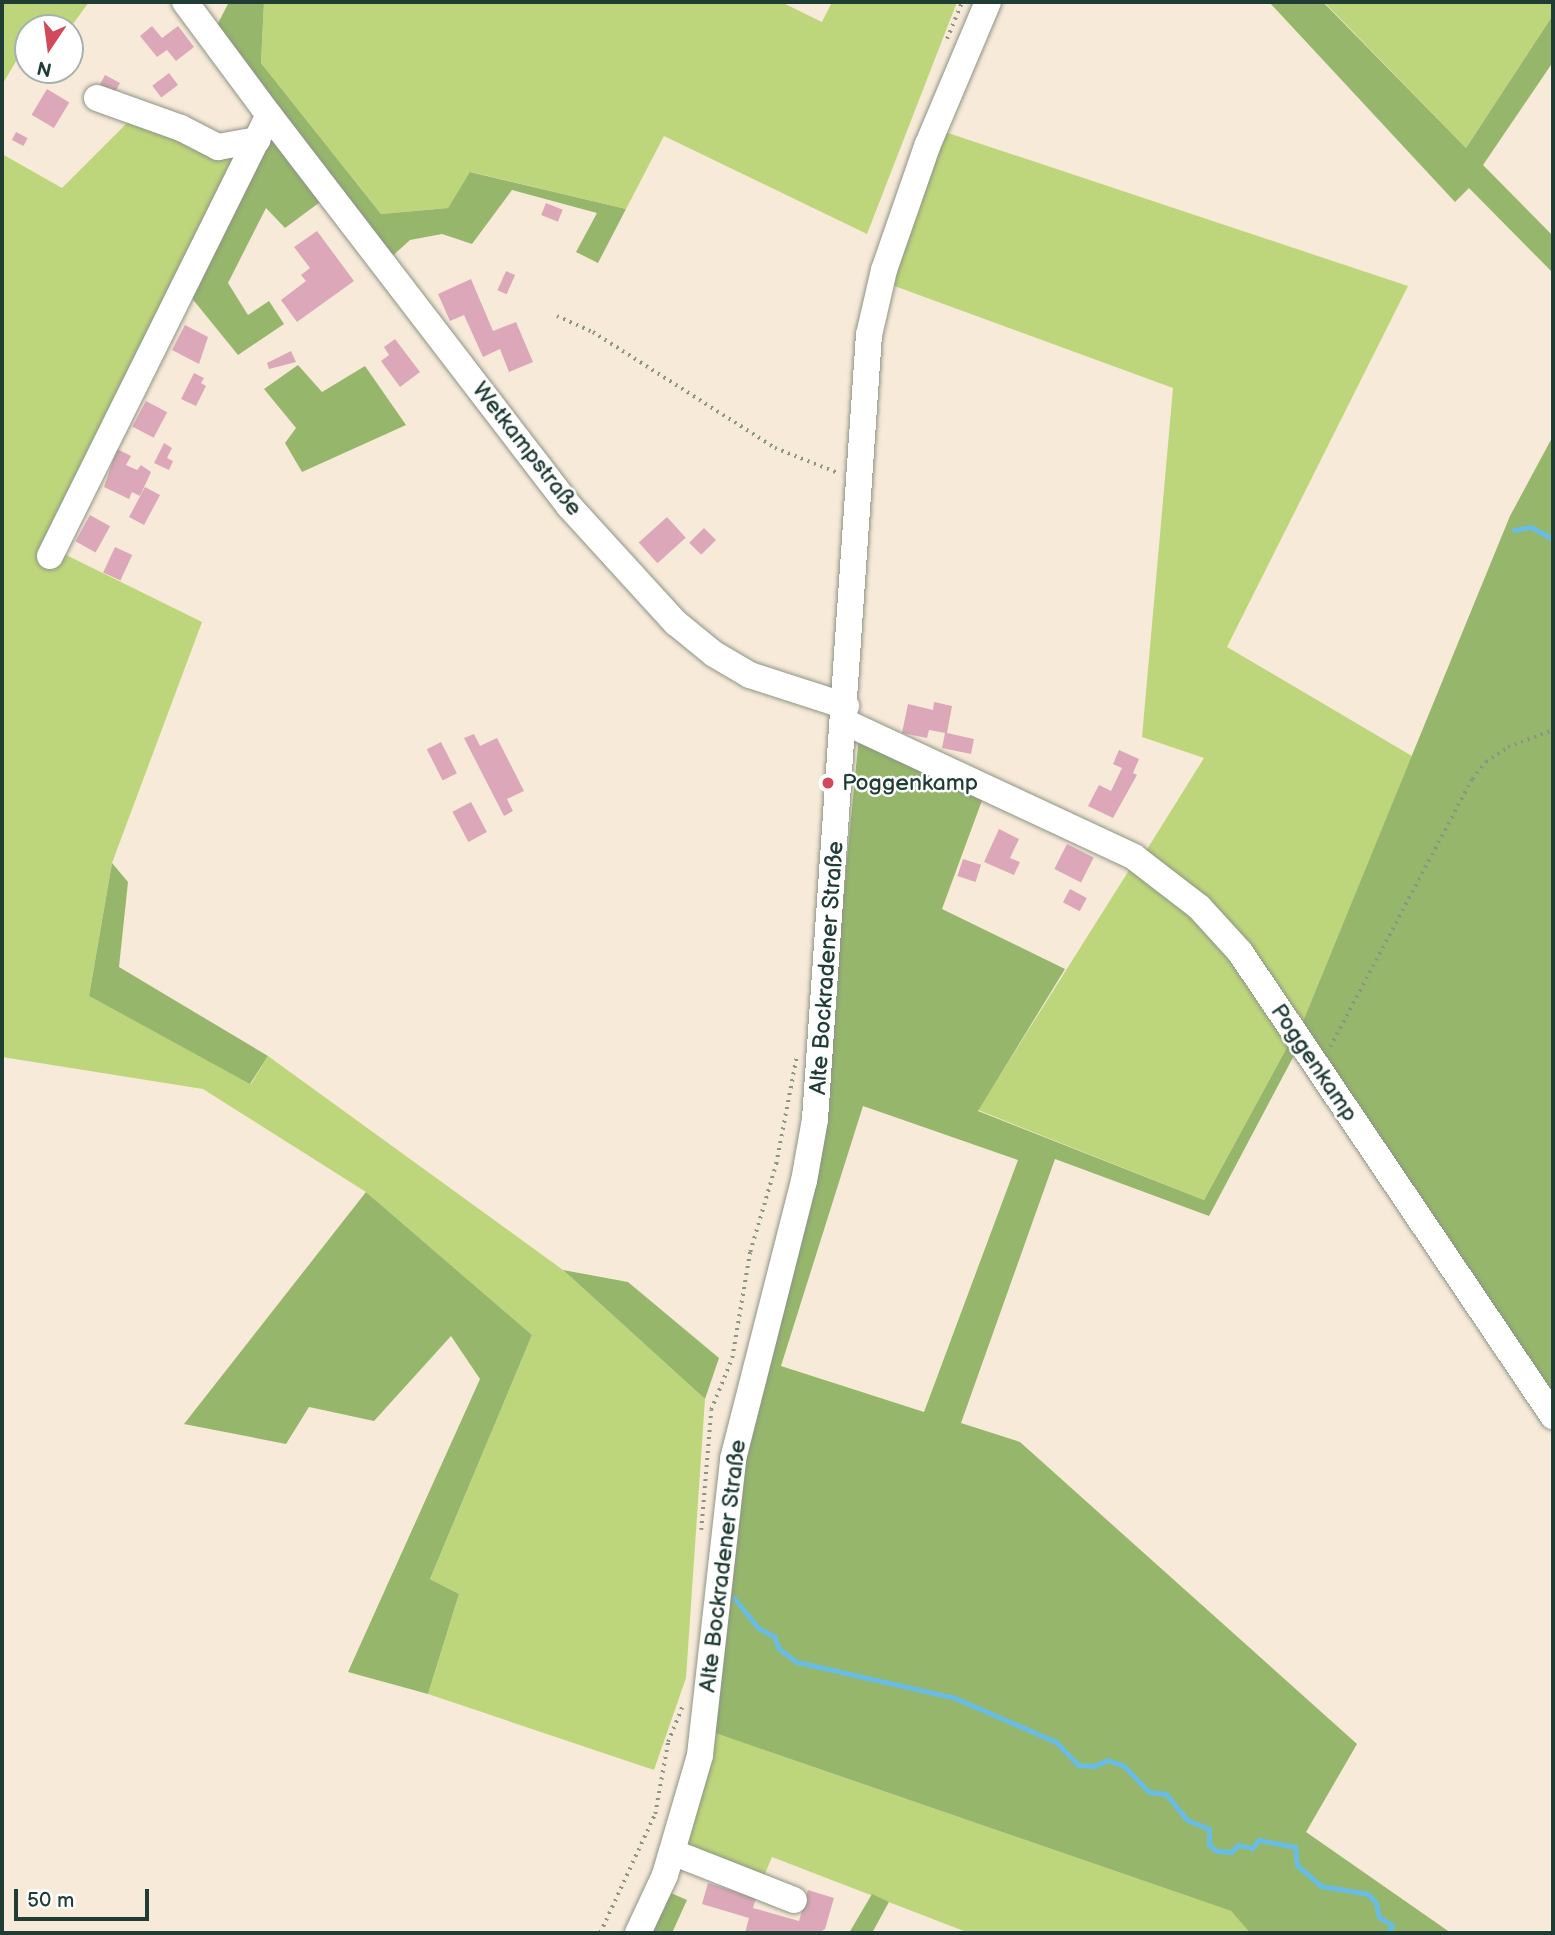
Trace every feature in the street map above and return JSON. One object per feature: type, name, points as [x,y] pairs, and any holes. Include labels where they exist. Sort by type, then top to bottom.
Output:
[{"type":"street","name":"Wetkampstraße","points":[[185,2],[569,506],[676,623],[714,654],[750,675],[846,714]]},
{"type":"street","name":"Alte Bockradener Straße","points":[[638,1933],[672,1852],[700,1755],[733,1459],[804,1181],[815,1119],[846,714],[870,335],[884,270],[928,144],[988,2]]},
{"type":"street","points":[[97,98],[181,128],[218,147],[257,140]]},
{"type":"street","points":[[50,556],[269,115]]},
{"type":"street","name":"Poggenkamp","points":[[846,714],[1134,857],[1172,883],[1240,953],[1553,1416]]},
{"type":"street","points":[[672,1852],[794,1900]]},
{"type":"path","points":[[942,52],[962,2]]},
{"type":"path","points":[[557,316],[593,331],[775,448],[818,468],[842,473]]},
{"type":"path","points":[[841,487],[843,460]]},
{"type":"path","points":[[1318,1068],[1472,779],[1508,747],[1553,730]]},
{"type":"path","points":[[701,1534],[711,1410],[732,1358],[750,1252],[776,1164],[798,1045]]},
{"type":"path","points":[[600,1933],[655,1814],[668,1742],[684,1700]]},
{"type":"green space","points":[[2,2],[89,2],[80,14],[14,14],[14,65],[2,85]]},
{"type":"green space","points":[[229,2],[264,2],[261,63],[381,214],[448,208],[470,172],[626,209],[598,263],[576,252],[597,213],[512,190],[472,244],[442,234],[410,240],[388,260],[335,191],[285,228],[266,208],[228,283],[248,315],[269,301],[284,324],[238,355],[186,291],[264,137],[215,29]]},
{"type":"green space","points":[[264,2],[781,2],[822,22],[832,2],[957,2],[867,234],[664,136],[626,209],[471,172],[448,208],[381,214],[261,63]]},
{"type":"green space","points":[[1269,2],[1323,2],[1466,148],[1553,15],[1553,62],[1483,165],[1553,236],[1553,273],[1469,188],[1455,202]]},
{"type":"green space","points":[[1324,2],[1553,2],[1553,15],[1466,148]]},
{"type":"green space","points":[[132,118],[244,150],[50,547],[202,622],[112,863],[89,996],[251,1084],[268,1056],[563,1270],[705,1399],[686,1678],[654,1770],[428,1694],[459,1594],[430,1579],[532,1335],[366,1192],[203,1089],[2,1057],[2,154],[62,188]]},
{"type":"green space","points":[[942,131],[1408,286],[1227,647],[1412,756],[1299,1031],[1146,851],[1204,758],[1142,737],[1173,388],[889,284]]},
{"type":"green space","points":[[298,365],[322,392],[365,366],[406,425],[302,472],[285,443],[296,428],[264,389]]},
{"type":"green space","points":[[1553,436],[1553,1407],[1299,1031],[1510,516]]},
{"type":"green space","points":[[859,736],[984,795],[942,909],[1065,969],[978,1111],[1204,1200],[1291,1040],[1298,1048],[1209,1216],[1055,1159],[961,1423],[1020,1442],[1357,1744],[1306,1832],[1451,1933],[1250,1933],[1231,1911],[715,1733],[736,1461],[822,1117]],"holes":[[[863,1106],[1018,1160],[924,1412],[781,1366]]]},
{"type":"green space","points":[[112,863],[128,882],[119,967],[268,1056],[250,1084],[89,996]]},
{"type":"green space","points":[[1133,864],[1197,912],[1291,1040],[1204,1200],[978,1110]]},
{"type":"green space","points":[[366,1192],[532,1335],[430,1579],[459,1594],[428,1694],[348,1672],[480,1379],[451,1336],[374,1421],[309,1407],[286,1444],[184,1424]]},
{"type":"green space","points":[[563,1270],[628,1282],[719,1358],[705,1399]]},
{"type":"green space","points":[[715,1733],[1231,1911],[1250,1933],[969,1933],[772,1857],[761,1883],[680,1848]]},
{"type":"green space","points":[[671,1893],[687,1900],[672,1933],[650,1933]]},
{"type":"green space","points":[[872,1894],[889,1902],[872,1933],[849,1933]]},
{"type":"building","points":[[152,26],[162,38],[178,26],[194,47],[176,61],[167,50],[157,57],[140,36]]},
{"type":"building","points":[[169,73],[178,85],[161,98],[152,86]]},
{"type":"building","points":[[105,75],[120,83],[113,96],[98,88]]},
{"type":"building","points":[[47,89],[69,102],[54,128],[32,115]]},
{"type":"building","points":[[16,132],[28,138],[23,146],[12,140]]},
{"type":"building","points":[[546,203],[563,210],[558,222],[541,215]]},
{"type":"building","points":[[317,231],[354,281],[297,322],[281,300],[306,281],[301,275],[310,268],[294,247]]},
{"type":"building","points":[[506,271],[515,275],[507,294],[497,290]]},
{"type":"building","points":[[471,279],[493,331],[516,322],[533,362],[509,372],[500,349],[483,357],[464,315],[450,321],[438,294]]},
{"type":"building","points":[[185,325],[208,337],[199,364],[172,350]]},
{"type":"building","points":[[395,339],[420,372],[400,387],[381,361],[389,355],[384,347]]},
{"type":"building","points":[[291,351],[296,362],[269,369],[267,363]]},
{"type":"building","points":[[194,373],[204,378],[201,383],[206,386],[196,406],[181,399]]},
{"type":"building","points":[[146,401],[167,412],[154,438],[132,427]]},
{"type":"building","points":[[164,443],[172,448],[167,458],[173,461],[169,470],[154,463]]},
{"type":"building","points":[[117,449],[131,456],[126,465],[137,470],[141,465],[151,472],[140,496],[132,492],[129,499],[104,487]]},
{"type":"building","points":[[145,487],[160,495],[144,525],[129,517]]},
{"type":"building","points":[[90,515],[110,526],[96,552],[75,541]]},
{"type":"building","points":[[667,517],[686,538],[657,563],[639,542]]},
{"type":"building","points":[[704,528],[716,540],[701,555],[689,543]]},
{"type":"building","points":[[115,547],[132,555],[120,580],[103,572]]},
{"type":"building","points":[[934,702],[952,706],[947,733],[974,739],[971,754],[942,748],[945,733],[929,730],[927,738],[902,733],[908,704],[933,710]]},
{"type":"building","points":[[474,734],[480,746],[497,738],[524,791],[507,799],[513,811],[504,816],[464,738]]},
{"type":"building","points":[[441,742],[457,773],[443,780],[427,749]]},
{"type":"building","points":[[1119,750],[1139,759],[1133,773],[1137,775],[1113,818],[1088,806],[1099,785],[1111,791],[1122,768],[1113,764]]},
{"type":"building","points":[[471,802],[487,832],[468,842],[452,812]]},
{"type":"building","points":[[999,829],[1019,839],[1010,858],[1020,862],[1014,875],[984,862]]},
{"type":"building","points":[[1067,844],[1094,858],[1081,883],[1054,869]]},
{"type":"building","points":[[963,859],[981,865],[976,882],[957,876]]},
{"type":"building","points":[[1070,889],[1087,898],[1080,911],[1063,902]]},
{"type":"building","points":[[708,1883],[756,1898],[753,1908],[799,1921],[808,1890],[834,1898],[825,1929],[819,1933],[745,1933],[749,1918],[702,1904]]},
{"type":"waterway","points":[[1514,530],[1531,527],[1553,539]]},
{"type":"waterway","points":[[734,1598],[758,1628],[774,1636],[779,1649],[797,1662],[955,1698],[1056,1742],[1078,1765],[1094,1766],[1108,1760],[1124,1766],[1149,1792],[1166,1794],[1187,1820],[1209,1829],[1209,1845],[1217,1851],[1231,1852],[1238,1845],[1252,1848],[1259,1840],[1295,1847],[1297,1865],[1321,1886],[1368,1894],[1376,1903],[1379,1917],[1392,1925],[1388,1933]]},
{"type":"place","name":"Poggenkamp","points":[[828,783]]}]
